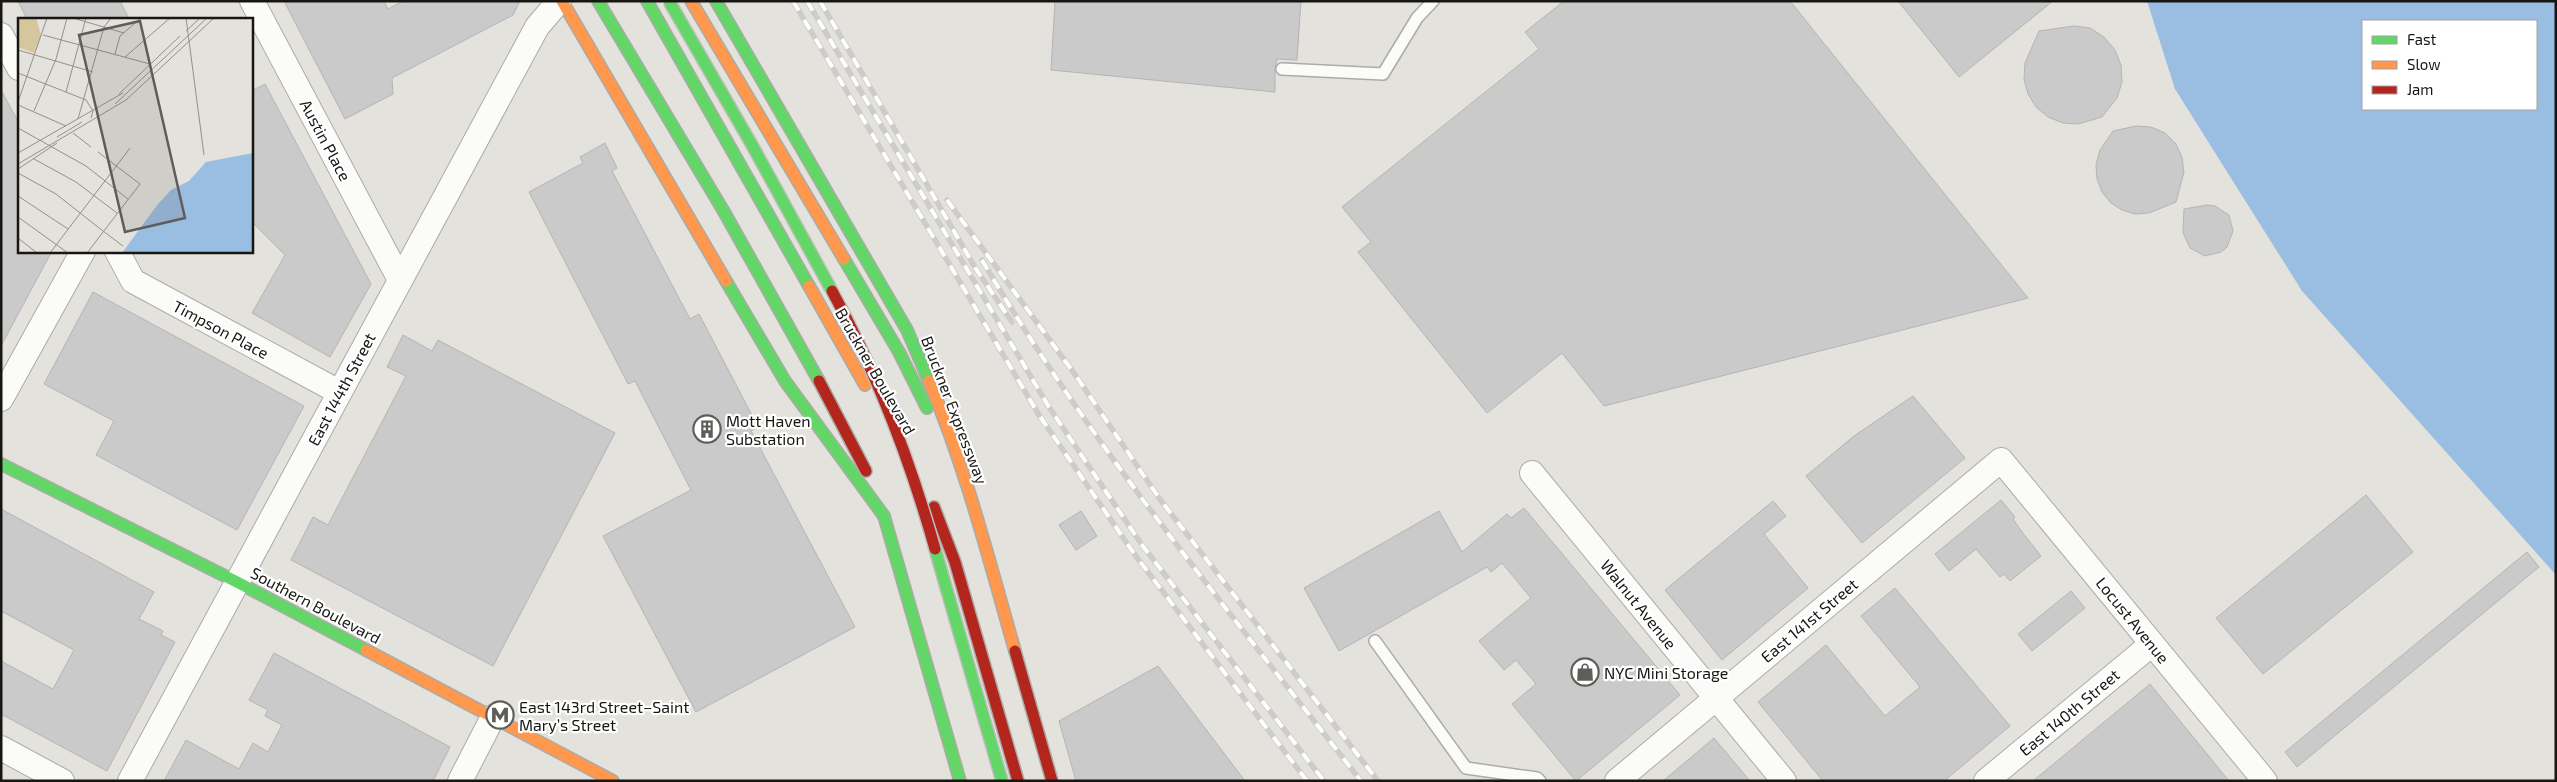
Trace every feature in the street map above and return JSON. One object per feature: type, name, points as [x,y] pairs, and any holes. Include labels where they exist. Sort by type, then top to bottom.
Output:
[{"type":"main road","points":[[561,1],[785,381],[884,516]]},
{"type":"main road","points":[[598,1],[723,210],[813,368],[858,452],[884,516],[960,781]]},
{"type":"main road","name":"Bruckner Boulevard","points":[[647,1],[928,492],[955,562],[1018,781]]},
{"type":"main road","points":[[669,1],[752,145],[845,315],[885,403],[919,492],[1002,781]]},
{"type":"main road","name":"Bruckner Boulevard","points":[[691,1],[919,390],[950,463],[1043,781]]},
{"type":"main road","name":"Bruckner Expressway","points":[[716,1],[907,330],[932,387],[970,491],[1052,781]]},
{"type":"main road","points":[[697,12],[736,158]]},
{"type":"main road","name":"Southern Boulevard","points":[[1,464],[238,582],[613,781]]},
{"type":"main road","points":[[928,492],[947,511]]},
{"type":"street","name":"Austin Place","points":[[252,1],[400,280]]},
{"type":"street","name":"East 144th Street","points":[[130,781],[537,27],[561,1]]},
{"type":"street","points":[[1,35],[18,66]]},
{"type":"street","points":[[1,399],[82,252]]},
{"type":"street","name":"Timpson Place","points":[[118,252],[132,281],[339,392]]},
{"type":"street","name":"Locust Avenue","points":[[2002,460],[2265,781]]},
{"type":"street","name":"East 141st Street","points":[[1617,781],[2002,460]]},
{"type":"street","name":"Walnut Avenue","points":[[1532,473],[1784,781]]},
{"type":"street","name":"East 140th Street","points":[[1986,781],[2152,644]]},
{"type":"street","points":[[460,781],[493,718]]},
{"type":"street","points":[[1,748],[62,781]]},
{"type":"lane","points":[[1282,69],[1383,74],[1417,18],[1433,1]]},
{"type":"lane","points":[[1375,641],[1466,768],[1537,778],[1540,781]]},
{"type":"water","points":[[2147,1],[2556,1],[2556,575],[2302,291],[2175,89]]},
{"type":"building","points":[[18,1],[120,1],[128,18],[26,18]]},
{"type":"building","points":[[284,1],[384,1],[388,9],[403,1],[520,1],[513,15],[392,78],[393,94],[345,119]]},
{"type":"building","points":[[1055,1],[1301,1],[1297,60],[1277,59],[1275,92],[1051,70]]},
{"type":"building","points":[[1564,1],[1790,1],[2028,298],[1604,406],[1562,353],[1487,413],[1358,252],[1371,242],[1342,207],[1539,49],[1525,32]]},
{"type":"building","points":[[1898,1],[2053,1],[1959,77]]},
{"type":"building","points":[[2074,26],[2090,28],[2104,37],[2115,50],[2121,65],[2122,82],[2117,98],[2102,117],[2078,124],[2063,123],[2048,117],[2036,107],[2028,94],[2024,79],[2025,63],[2039,31]]},
{"type":"building","points":[[265,84],[371,284],[330,357],[252,313],[285,255],[252,222],[252,90]]},
{"type":"building","points":[[1,90],[18,121],[18,252],[51,252],[1,346]]},
{"type":"building","points":[[2136,126],[2151,127],[2165,133],[2176,144],[2182,157],[2184,172],[2176,202],[2149,213],[2135,214],[2122,210],[2111,203],[2102,192],[2097,179],[2096,165],[2100,150],[2113,131]]},
{"type":"building","name":"Mott Haven Substation","points":[[605,143],[617,168],[612,171],[690,319],[699,314],[758,427],[751,431],[855,627],[696,712],[603,536],[691,490],[635,381],[628,384],[529,192],[583,163],[580,157]]},
{"type":"building","points":[[2207,205],[2215,206],[2229,215],[2233,231],[2227,247],[2221,252],[2205,256],[2190,248],[2183,233],[2184,209]]},
{"type":"building","points":[[93,292],[304,406],[237,530],[96,455],[114,421],[44,384]]},
{"type":"building","points":[[403,335],[432,351],[438,340],[615,433],[493,666],[291,560],[313,517],[328,525],[406,376],[387,367]]},
{"type":"building","points":[[1913,396],[1965,458],[1862,543],[1806,476],[1854,436]]},
{"type":"building","points":[[2366,495],[2413,552],[2263,674],[2216,618]]},
{"type":"building","points":[[2001,500],[2015,517],[2013,519],[2022,532],[2041,556],[2010,581],[2004,574],[2000,577],[1976,549],[1949,571],[1935,554]]},
{"type":"building","points":[[1773,501],[1786,516],[1764,534],[1808,588],[1722,660],[1665,590]]},
{"type":"building","points":[[1524,508],[1680,695],[1576,781],[1512,704],[1536,684],[1516,660],[1504,670],[1479,641],[1531,598],[1502,563],[1491,572],[1487,567],[1339,651],[1304,588],[1439,511],[1462,552],[1507,514],[1511,518]]},
{"type":"building","points":[[1,509],[154,592],[139,619],[163,631],[161,635],[175,642],[107,771],[1,714],[1,661],[53,689],[74,650],[1,611]]},
{"type":"building","points":[[1081,511],[1097,536],[1076,550],[1059,525]]},
{"type":"building","points":[[2527,552],[2539,567],[2297,767],[2285,752]]},
{"type":"building","points":[[1895,588],[2010,726],[1944,781],[1823,781],[1758,702],[1826,645],[1885,716],[1920,687],[1861,616]]},
{"type":"building","points":[[2071,591],[2085,608],[2032,651],[2018,634]]},
{"type":"building","points":[[274,653],[450,747],[433,781],[164,781],[186,740],[239,769],[253,743],[268,752],[282,725],[265,716],[268,710],[249,700]]},
{"type":"building","points":[[1158,666],[1245,781],[1076,781],[1059,721]]},
{"type":"building","points":[[2150,684],[2229,781],[2033,781]]},
{"type":"building","points":[[1714,738],[1750,781],[1663,781]]},
{"type":"railway","points":[[793,1],[1039,415],[1135,555],[1307,781]]},
{"type":"railway","points":[[807,1],[1049,407],[1142,545],[1324,781]]},
{"type":"railway","points":[[820,1],[976,269],[1012,322]]},
{"type":"railway","points":[[947,200],[1074,373],[1159,498],[1378,781]]},
{"type":"railway","points":[[982,260],[1024,329],[1115,462],[1361,781]]},
{"type":"traffic: fast","points":[[598,1],[723,210],[819,381]]},
{"type":"traffic: fast","points":[[647,1],[809,286]]},
{"type":"traffic: fast","points":[[669,1],[752,145],[832,291]]},
{"type":"traffic: fast","points":[[716,1],[907,330],[929,381]]},
{"type":"traffic: fast","points":[[844,259],[899,352],[927,408]]},
{"type":"traffic: fast","points":[[726,281],[785,381],[884,516]]},
{"type":"traffic: fast","points":[[1,464],[237,582],[366,650]]},
{"type":"traffic: fast","points":[[884,516],[960,781]]},
{"type":"traffic: fast","points":[[935,549],[1002,781]]},
{"type":"traffic: slow","points":[[562,1],[726,281]]},
{"type":"traffic: slow","points":[[691,1],[844,259]]},
{"type":"traffic: slow","points":[[809,286],[865,385]]},
{"type":"traffic: slow","points":[[929,381],[966,481],[1015,651]]},
{"type":"traffic: slow","points":[[366,650],[613,781]]},
{"type":"traffic: jam","points":[[832,291],[864,353],[891,417],[915,483],[935,549]]},
{"type":"traffic: jam","points":[[819,381],[866,471]]},
{"type":"traffic: jam","points":[[934,507],[955,562],[1018,781]]},
{"type":"traffic: jam","points":[[1015,651],[1052,781]]},
{"type":"place","name":"Mott Haven Substation","points":[[707,429]]},
{"type":"place","name":"NYC Mini Storage","points":[[1585,672]]},
{"type":"place","name":"East 143rd Street–Saint Mary’s Street","points":[[500,715]]}]
